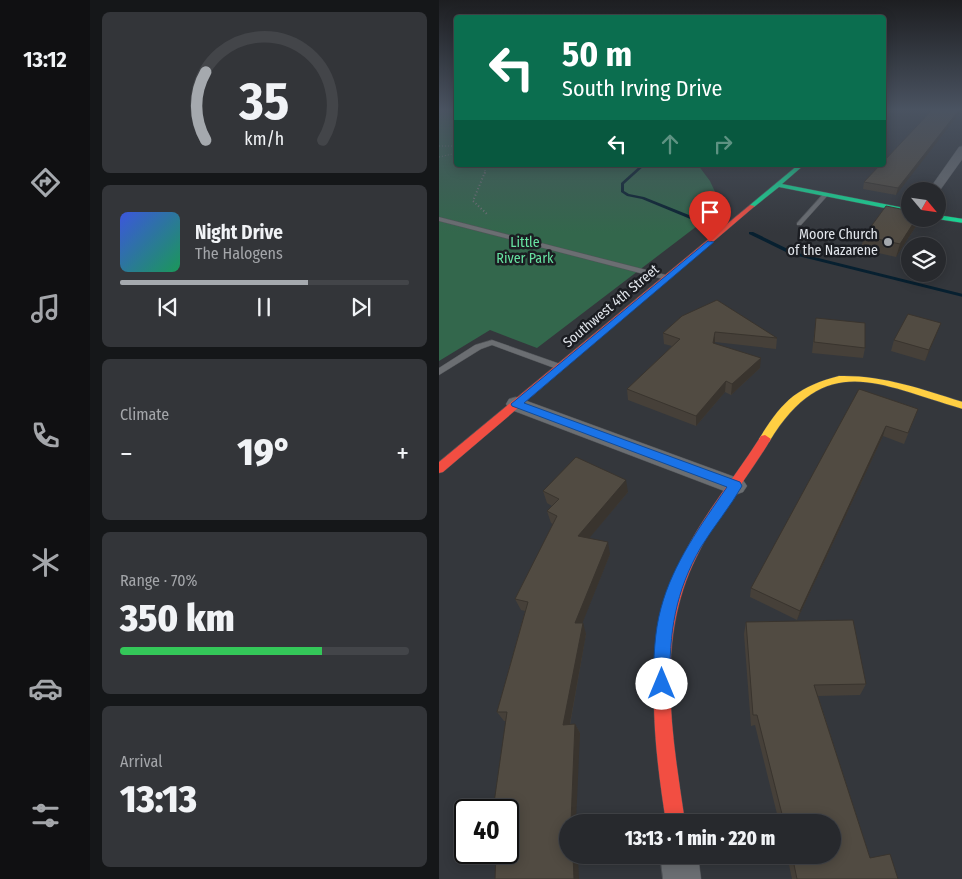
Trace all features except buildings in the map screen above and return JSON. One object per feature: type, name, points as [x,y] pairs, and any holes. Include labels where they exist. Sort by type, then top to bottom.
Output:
[{"type":"main road","name":"Southwest 4th Street","points":[[439,469],[799,167]]},
{"type":"main road","points":[[779,184],[901,209]]},
{"type":"main road","points":[[947,218],[962,222]]},
{"type":"main road","points":[[674,814],[661,703],[662,646],[668,608],[681,573],[697,543],[793,399],[802,392],[827,382],[851,378],[868,379],[962,406]]},
{"type":"street","points":[[940,182],[961,151]]},
{"type":"street","points":[[516,404],[735,486]]},
{"type":"street","points":[[680,864],[681,879]]},
{"type":"lane","points":[[799,224],[826,194]]},
{"type":"lane","points":[[439,219],[667,278]]},
{"type":"lane","points":[[439,372],[478,347],[492,342],[560,367]]},
{"type":"path","points":[[439,157],[454,154]]},
{"type":"green space","name":"Little River Park","points":[[439,151],[454,151],[454,167],[700,167],[710,181],[722,207],[537,348],[490,330],[439,361]]},
{"type":"waterway","points":[[641,167],[622,184],[622,191],[628,195],[643,198],[702,222]]},
{"type":"waterway","points":[[751,233],[792,253],[963,296]]},
{"type":"traffic: fast","points":[[752,206],[799,167]]},
{"type":"traffic: fast","points":[[779,185],[901,209]]},
{"type":"traffic: fast","points":[[947,218],[963,221]]},
{"type":"traffic: slow","points":[[765,439],[777,421],[796,399],[819,385],[839,379],[882,381],[963,406]]},
{"type":"traffic: jam","points":[[439,469],[752,206]]},
{"type":"traffic: jam","points":[[674,814],[663,721],[663,654],[667,621],[676,589],[697,542],[765,439]]},
{"type":"place","name":"Moore Church of the Nazarene","points":[[888,242]]},
{"type":"route","points":[[662,684],[662,646],[668,608],[681,573],[697,543],[735,486],[516,404],[710,242]]}]
